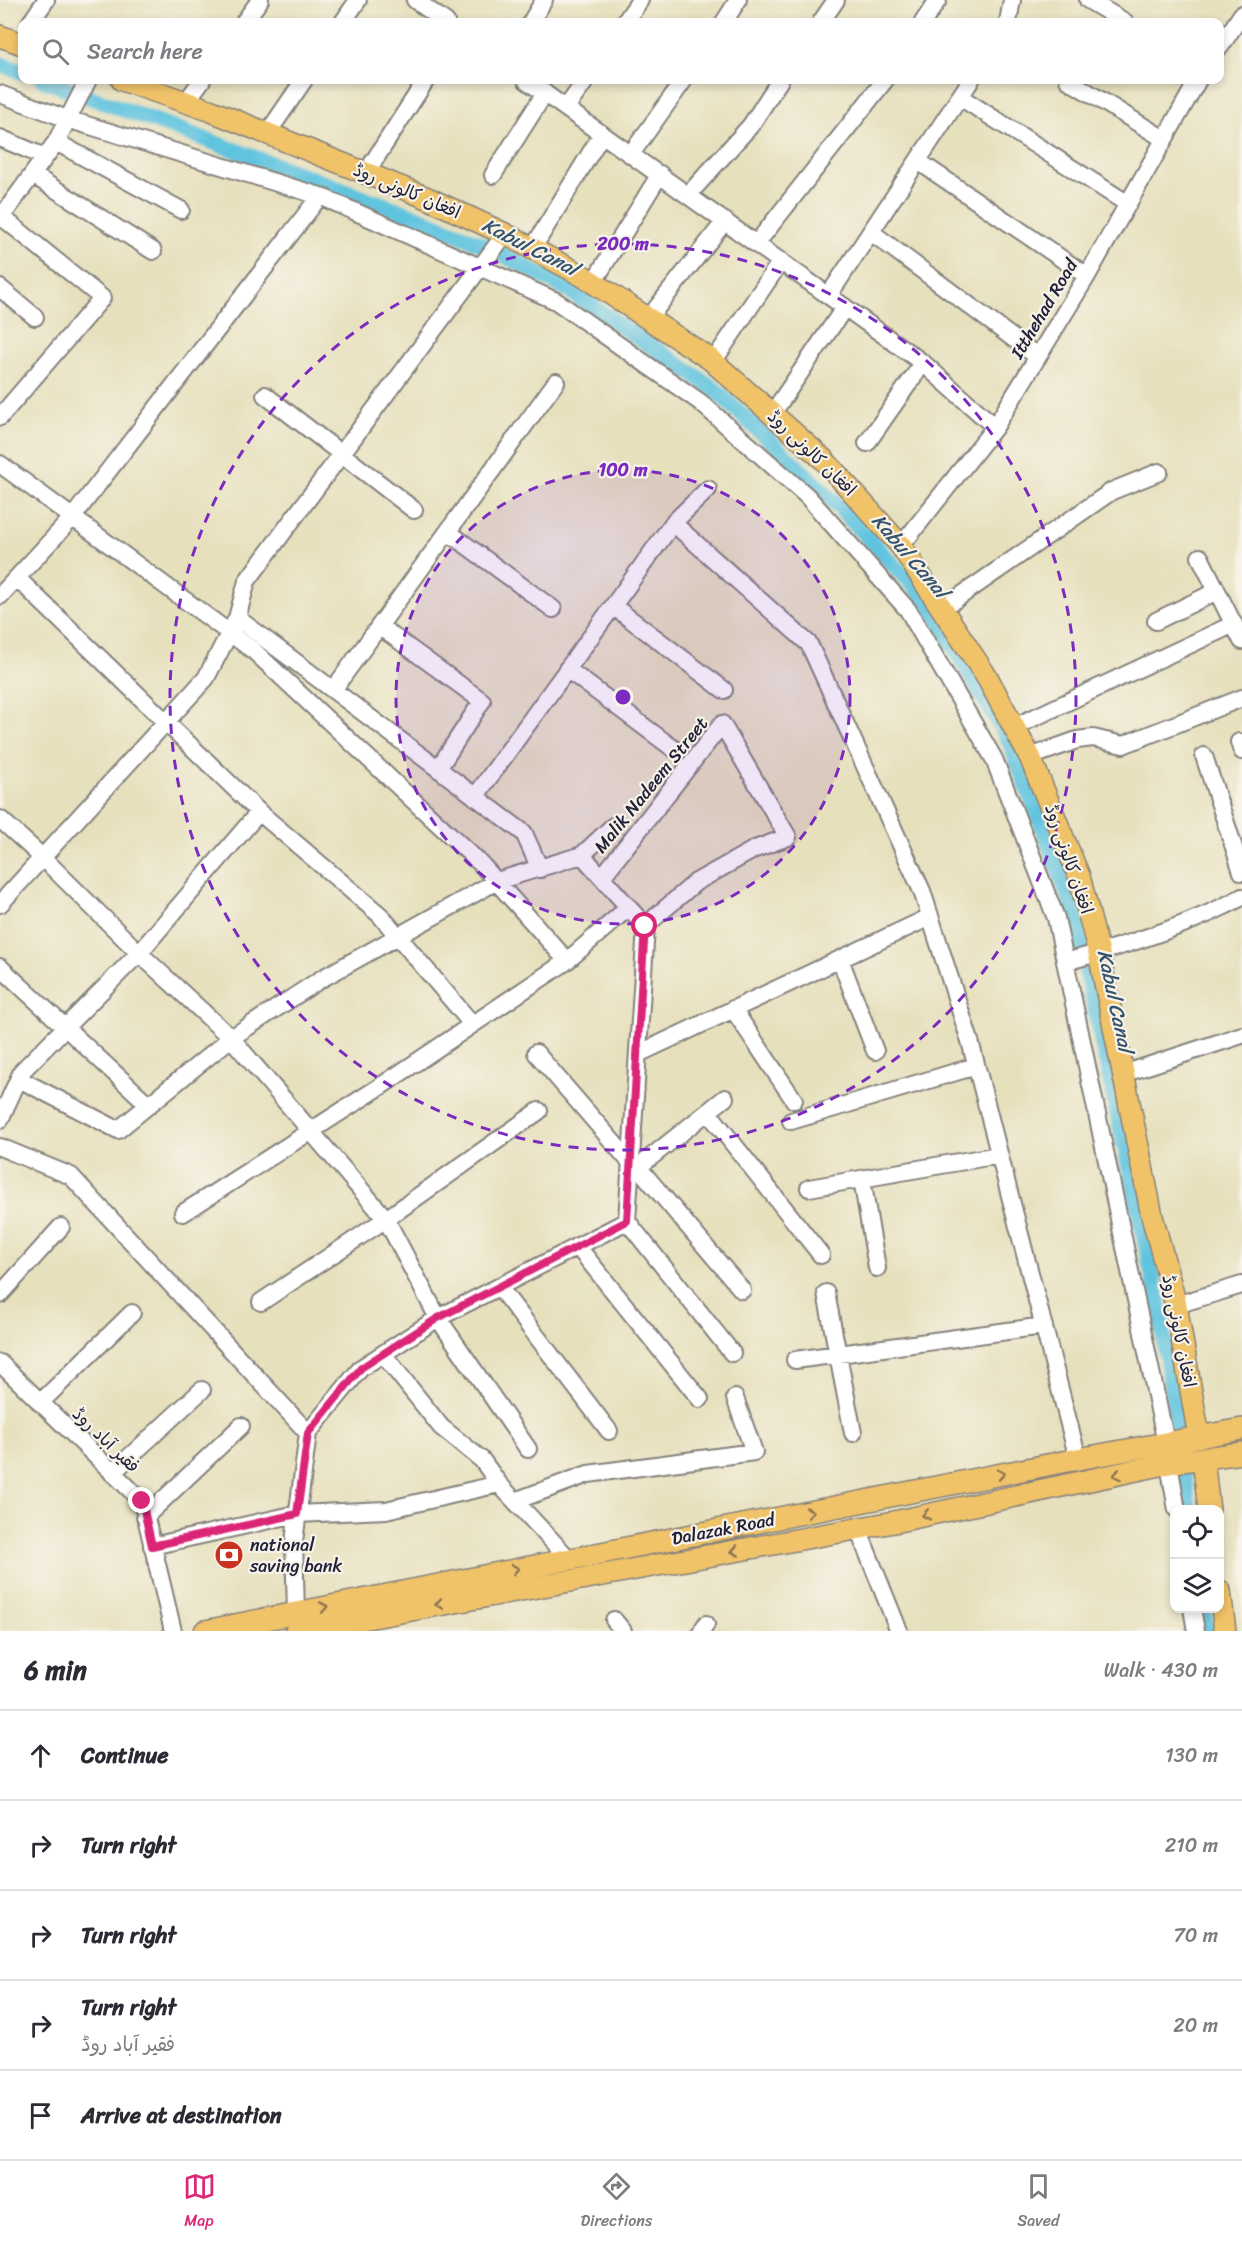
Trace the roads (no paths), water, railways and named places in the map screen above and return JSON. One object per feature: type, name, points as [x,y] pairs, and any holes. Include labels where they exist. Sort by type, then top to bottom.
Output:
[{"type":"main road","name":"افغان کالونی روڈ","points":[[134,84],[186,102],[366,173],[533,248],[593,282],[713,362],[824,460],[902,546],[988,679],[1014,727],[1030,757],[1079,876],[1099,953],[1152,1216],[1176,1305],[1178,1448]]},
{"type":"main road","name":"Dalazak Road","points":[[205,1631],[296,1622],[567,1582],[858,1529],[1242,1430]]},
{"type":"main road","name":"Dalazak Road","points":[[296,1622],[566,1559],[1078,1459],[1178,1448],[1200,1459],[1242,1453]]},
{"type":"main road","points":[[1200,1459],[1208,1505]]},
{"type":"main road","points":[[566,1559],[567,1582]]},
{"type":"main road","points":[[1223,1613],[1225,1631]]},
{"type":"street","points":[[35,18],[46,0]]},
{"type":"street","points":[[247,18],[260,0]]},
{"type":"street","points":[[346,18],[358,0]]},
{"type":"street","points":[[415,0],[434,5],[443,18]]},
{"type":"street","points":[[533,18],[544,0]]},
{"type":"street","points":[[628,18],[640,0]]},
{"type":"street","points":[[727,18],[738,0]]},
{"type":"street","points":[[824,18],[836,0]]},
{"type":"street","points":[[926,18],[938,0]]},
{"type":"street","points":[[1009,18],[1012,0]]},
{"type":"street","points":[[1088,0],[1118,18]]},
{"type":"street","points":[[1224,41],[1242,14]]},
{"type":"street","points":[[0,417],[102,298],[1,218],[56,142],[86,84]]},
{"type":"street","points":[[186,102],[199,84]]},
{"type":"street","points":[[267,134],[301,84]]},
{"type":"street","points":[[366,173],[423,84]]},
{"type":"street","points":[[532,84],[923,363],[995,427]]},
{"type":"street","points":[[566,108],[583,84]]},
{"type":"street","points":[[631,154],[681,84]]},
{"type":"street","points":[[688,195],[751,125],[777,84]]},
{"type":"street","points":[[756,244],[882,84]]},
{"type":"street","points":[[829,295],[968,84]]},
{"type":"street","points":[[1075,84],[1164,139]]},
{"type":"street","name":"Itthehad Road","points":[[902,546],[995,427],[1087,276],[1196,84]]},
{"type":"street","points":[[493,175],[545,93]]},
{"type":"street","points":[[0,94],[320,196],[483,264],[556,301],[700,402],[807,496],[908,610],[994,759],[1056,918],[1178,1448],[1177,1505]]},
{"type":"street","points":[[960,97],[1128,204]]},
{"type":"street","points":[[533,248],[602,134]]},
{"type":"street","points":[[0,138],[45,157]]},
{"type":"street","points":[[56,142],[181,210]]},
{"type":"street","points":[[918,161],[1087,276]]},
{"type":"street","points":[[593,282],[660,174]]},
{"type":"street","points":[[33,175],[153,251]]},
{"type":"street","points":[[0,596],[72,518],[320,196]]},
{"type":"street","points":[[648,319],[725,221]]},
{"type":"street","points":[[871,232],[1038,357]]},
{"type":"street","points":[[0,904],[206,678],[234,625],[248,581],[503,236]]},
{"type":"street","points":[[713,362],[781,261]]},
{"type":"street","points":[[0,288],[34,317]]},
{"type":"street","points":[[772,414],[845,307]]},
{"type":"street","points":[[867,443],[923,363]]},
{"type":"street","points":[[333,690],[556,382]]},
{"type":"street","points":[[265,395],[414,510]]},
{"type":"street","points":[[0,464],[72,518],[333,690],[524,833],[540,869]]},
{"type":"street","points":[[943,608],[1112,491],[1159,472]]},
{"type":"street","points":[[475,797],[673,523],[708,489]]},
{"type":"street","points":[[673,523],[809,644],[917,881],[976,1066],[1078,1459]]},
{"type":"street","points":[[448,532],[553,609]]},
{"type":"street","points":[[1200,556],[1242,641]]},
{"type":"street","points":[[17,578],[259,812],[380,915],[472,1024]]},
{"type":"street","points":[[1156,621],[1217,591]]},
{"type":"street","points":[[613,606],[724,690]]},
{"type":"street","points":[[1014,727],[1234,624]]},
{"type":"street","points":[[234,625],[496,880],[567,961]]},
{"type":"street","points":[[379,626],[482,701],[438,769]]},
{"type":"street","points":[[567,669],[674,749]]},
{"type":"street","points":[[1030,757],[1077,740],[1093,738],[1123,745],[1242,698]]},
{"type":"street","name":"Malik Nadeem Street","points":[[602,877],[722,724],[788,837],[755,849],[696,882],[645,926]]},
{"type":"street","points":[[1204,756],[1242,872]]},
{"type":"street","points":[[0,1120],[22,1071],[139,953],[259,812]]},
{"type":"street","points":[[0,819],[231,1038],[386,1219],[438,1318],[528,1449]]},
{"type":"street","points":[[19,1079],[118,1130],[231,1038],[321,979],[496,880],[582,855],[613,826]]},
{"type":"street","points":[[582,855],[645,926],[633,1167],[627,1221],[732,1353]]},
{"type":"street","points":[[1065,962],[1099,953],[1222,907],[1242,897]]},
{"type":"street","points":[[183,1213],[384,1084],[567,961],[629,907]]},
{"type":"street","points":[[638,1054],[930,917]]},
{"type":"street","points":[[840,959],[875,1050]]},
{"type":"street","points":[[0,967],[148,1105]]},
{"type":"street","points":[[733,1009],[794,1100]]},
{"type":"street","points":[[1123,1074],[1242,1035]]},
{"type":"street","points":[[536,1053],[742,1290]]},
{"type":"street","points":[[791,1121],[976,1066]]},
{"type":"street","points":[[633,1167],[725,1098]]},
{"type":"street","points":[[261,1302],[386,1219],[539,1111]]},
{"type":"street","points":[[708,1112],[821,1255]]},
{"type":"street","points":[[0,1147],[71,1176],[308,1433]]},
{"type":"street","points":[[809,1188],[999,1155]]},
{"type":"street","points":[[862,1179],[877,1268]]},
{"type":"street","points":[[296,1622],[294,1542],[308,1433],[361,1368],[438,1318],[627,1221]]},
{"type":"street","points":[[0,1295],[61,1227]]},
{"type":"street","points":[[577,1246],[700,1399]]},
{"type":"street","points":[[1176,1305],[1242,1285]]},
{"type":"street","points":[[499,1287],[609,1431]]},
{"type":"street","points":[[826,1293],[853,1433]]},
{"type":"street","points":[[40,1403],[132,1313]]},
{"type":"street","points":[[795,1360],[1044,1326]]},
{"type":"street","points":[[383,1354],[441,1427],[482,1460],[499,1484],[566,1559]]},
{"type":"street","name":"فقیر آباد روڈ","points":[[0,1364],[142,1501],[174,1631]]},
{"type":"street","points":[[112,1473],[202,1390]]},
{"type":"street","points":[[515,1501],[588,1474],[754,1452],[735,1398]]},
{"type":"street","points":[[145,1517],[241,1426]]},
{"type":"street","points":[[152,1546],[297,1514],[386,1510],[499,1484]]},
{"type":"street","points":[[858,1529],[899,1631]]},
{"type":"street","points":[[1193,1613],[1196,1631]]},
{"type":"waterway","name":"Kabul Canal","points":[[0,64],[18,71]]},
{"type":"waterway","name":"Kabul Canal","points":[[54,84],[417,217],[491,248],[565,288],[713,388],[820,488],[925,598],[1010,743],[1073,908],[1159,1306],[1188,1505]]},
{"type":"waterway","name":"Kabul Canal","points":[[1205,1613],[1207,1631]]},
{"type":"place","name":"national saving bank","points":[[229,1555]]}]
